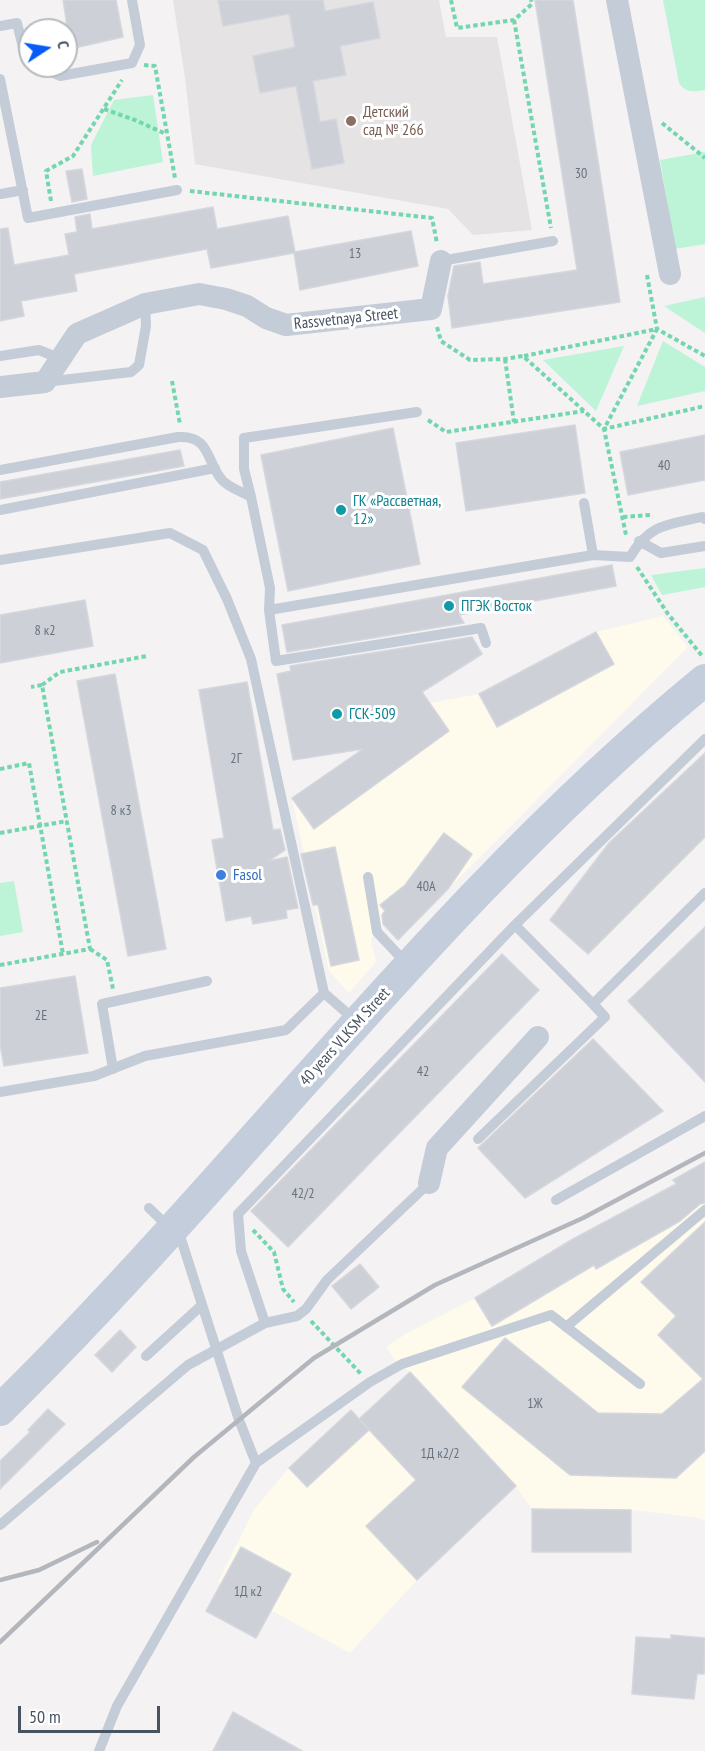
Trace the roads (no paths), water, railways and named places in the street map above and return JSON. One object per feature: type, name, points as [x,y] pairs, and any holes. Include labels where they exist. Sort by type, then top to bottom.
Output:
[{"type":"main road","name":"40 years VLKSM Street","points":[[3,1400],[172,1230],[409,966],[531,836],[667,711],[704,669]]},
{"type":"street","points":[[617,0],[670,274]]},
{"type":"street","name":"Rassvetnaya Street","points":[[45,382],[77,334],[145,304],[199,294],[226,298],[247,306],[266,318],[286,325],[431,309],[441,261]]},
{"type":"street","points":[[0,387],[45,382]]},
{"type":"street","points":[[429,1183],[437,1148],[538,1037]]},
{"type":"lane","points":[[78,73],[132,63],[140,45],[132,0]]},
{"type":"lane","points":[[0,26],[17,23],[18,27]]},
{"type":"lane","points":[[0,79],[28,218],[177,190]]},
{"type":"lane","points":[[1,194],[23,190]]},
{"type":"lane","points":[[441,261],[553,241]]},
{"type":"lane","points":[[45,382],[131,372],[139,365],[146,326],[145,304]]},
{"type":"lane","points":[[0,356],[39,350],[62,359]]},
{"type":"lane","points":[[417,412],[244,438],[244,469],[270,588],[269,610],[276,661],[481,628],[486,643]]},
{"type":"lane","points":[[0,470],[182,437],[194,438],[205,447],[223,481],[251,497]]},
{"type":"lane","points":[[0,510],[215,468]]},
{"type":"lane","points":[[584,502],[593,555]]},
{"type":"lane","points":[[269,610],[593,555],[630,557],[639,541],[656,528],[702,517],[705,519]]},
{"type":"lane","points":[[0,560],[170,533],[203,550],[228,599],[251,659],[324,993],[358,1022]]},
{"type":"lane","points":[[639,541],[661,553],[705,546]]},
{"type":"lane","points":[[265,1323],[241,1251],[238,1214],[515,925],[705,739]]},
{"type":"lane","points":[[368,878],[377,932],[409,966]]},
{"type":"lane","points":[[593,1004],[705,893]]},
{"type":"lane","points":[[478,1138],[604,1017],[515,925]]},
{"type":"lane","points":[[113,1069],[102,1004],[207,981]]},
{"type":"lane","points":[[0,1092],[94,1076],[146,1056],[286,1030],[324,993]]},
{"type":"lane","points":[[556,1200],[705,1116]]},
{"type":"lane","points":[[0,1525],[188,1365],[265,1323],[297,1316],[327,1280],[429,1183]]},
{"type":"lane","points":[[149,1208],[181,1239],[239,1420],[256,1463]]},
{"type":"lane","points":[[566,1327],[705,1210]]},
{"type":"lane","points":[[147,1356],[202,1305]]},
{"type":"lane","points":[[99,1751],[117,1706],[256,1463],[370,1382],[402,1365],[550,1315],[640,1384]]},
{"type":"railway","points":[[0,1642],[194,1457],[314,1358],[435,1285],[583,1218],[705,1153]]},
{"type":"railway","points":[[0,1580],[39,1570],[97,1542]]},
{"type":"place","name":"Детский сад № 266","points":[[351,121]]},
{"type":"place","name":"ГК «Рассветная, 12»","points":[[341,510]]},
{"type":"place","name":"ПГЭК Восток","points":[[449,606]]},
{"type":"place","name":"ГСК-509","points":[[337,714]]},
{"type":"place","name":"Fasol","points":[[221,875]]}]
